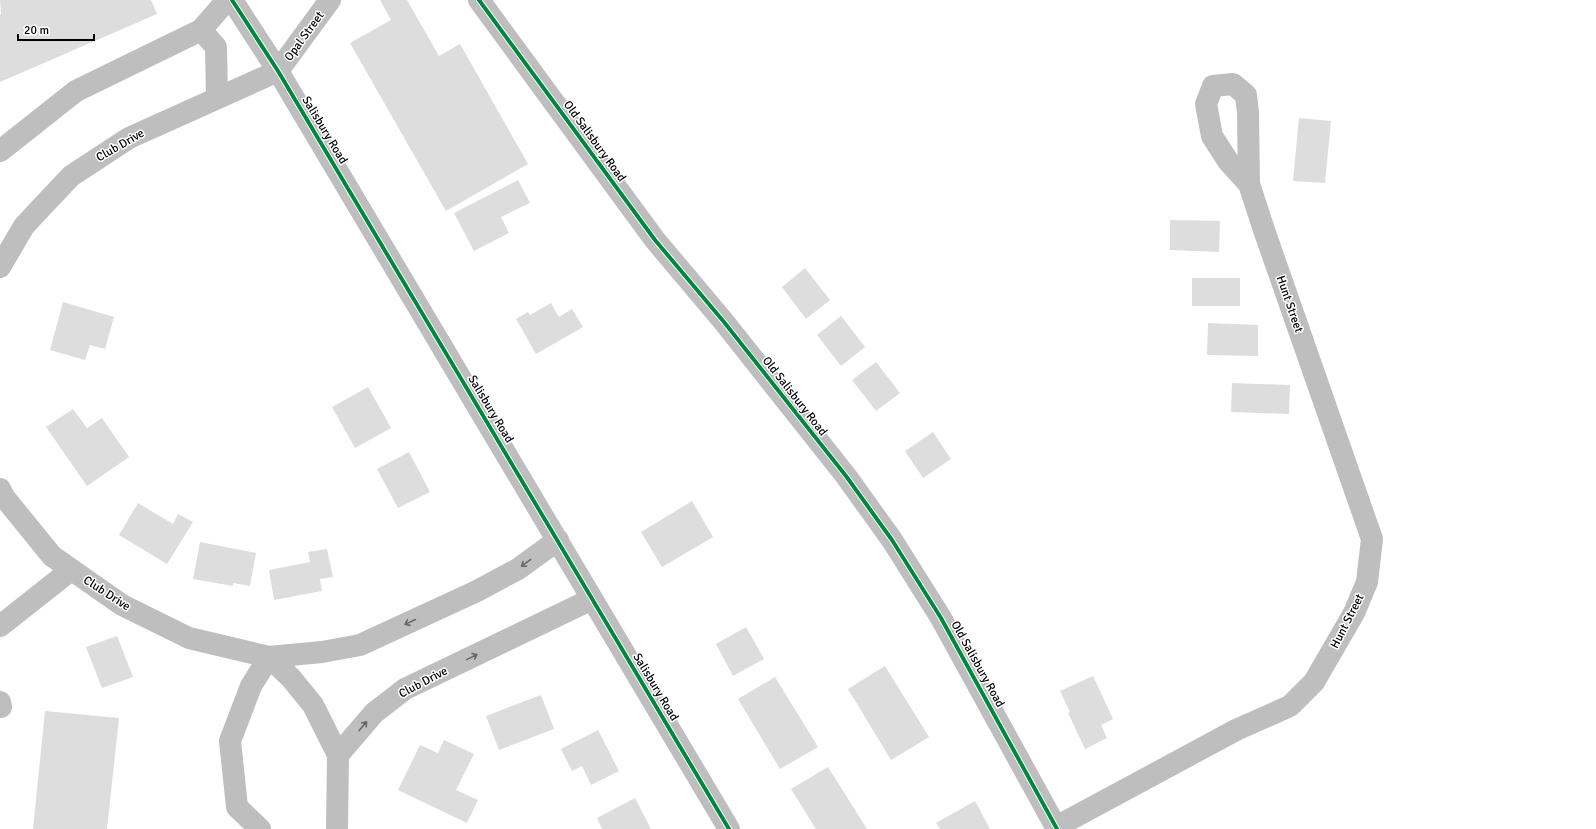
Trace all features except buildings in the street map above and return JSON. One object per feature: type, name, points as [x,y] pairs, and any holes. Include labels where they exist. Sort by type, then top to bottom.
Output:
[{"type":"street","points":[[0,151],[76,91],[201,30],[227,0]]},
{"type":"street","name":"Salisbury Road","points":[[232,0],[278,71],[729,829]]},
{"type":"street","name":"Opal Street","points":[[278,71],[330,0]]},
{"type":"street","name":"Old Salisbury Road","points":[[479,0],[655,240],[724,322],[846,476],[892,540],[941,618],[1056,828]]},
{"type":"street","points":[[201,30],[216,47],[217,98]]},
{"type":"street","name":"Club Drive","points":[[0,267],[24,226],[71,176],[129,138],[278,71]]},
{"type":"street","name":"Hunt Street","points":[[1056,828],[1236,730],[1290,706],[1314,682],[1354,613],[1367,582],[1372,539],[1249,184]]},
{"type":"street","name":"Club Drive","points":[[0,489],[4,497],[52,556],[122,605],[189,638],[269,657],[322,652],[360,645],[477,591],[518,569],[558,540]]},
{"type":"street","points":[[0,626],[71,570]]},
{"type":"street","name":"Club Drive","points":[[338,755],[374,713],[406,689],[592,599]]},
{"type":"street","points":[[260,829],[237,807],[230,741],[251,686],[269,657],[291,678],[313,705],[338,755],[336,829]]},
{"type":"cycle path","points":[[232,0],[278,71],[729,829]]},
{"type":"cycle path","points":[[479,0],[655,240],[724,322],[846,476],[892,540],[941,618],[1057,829]]}]
